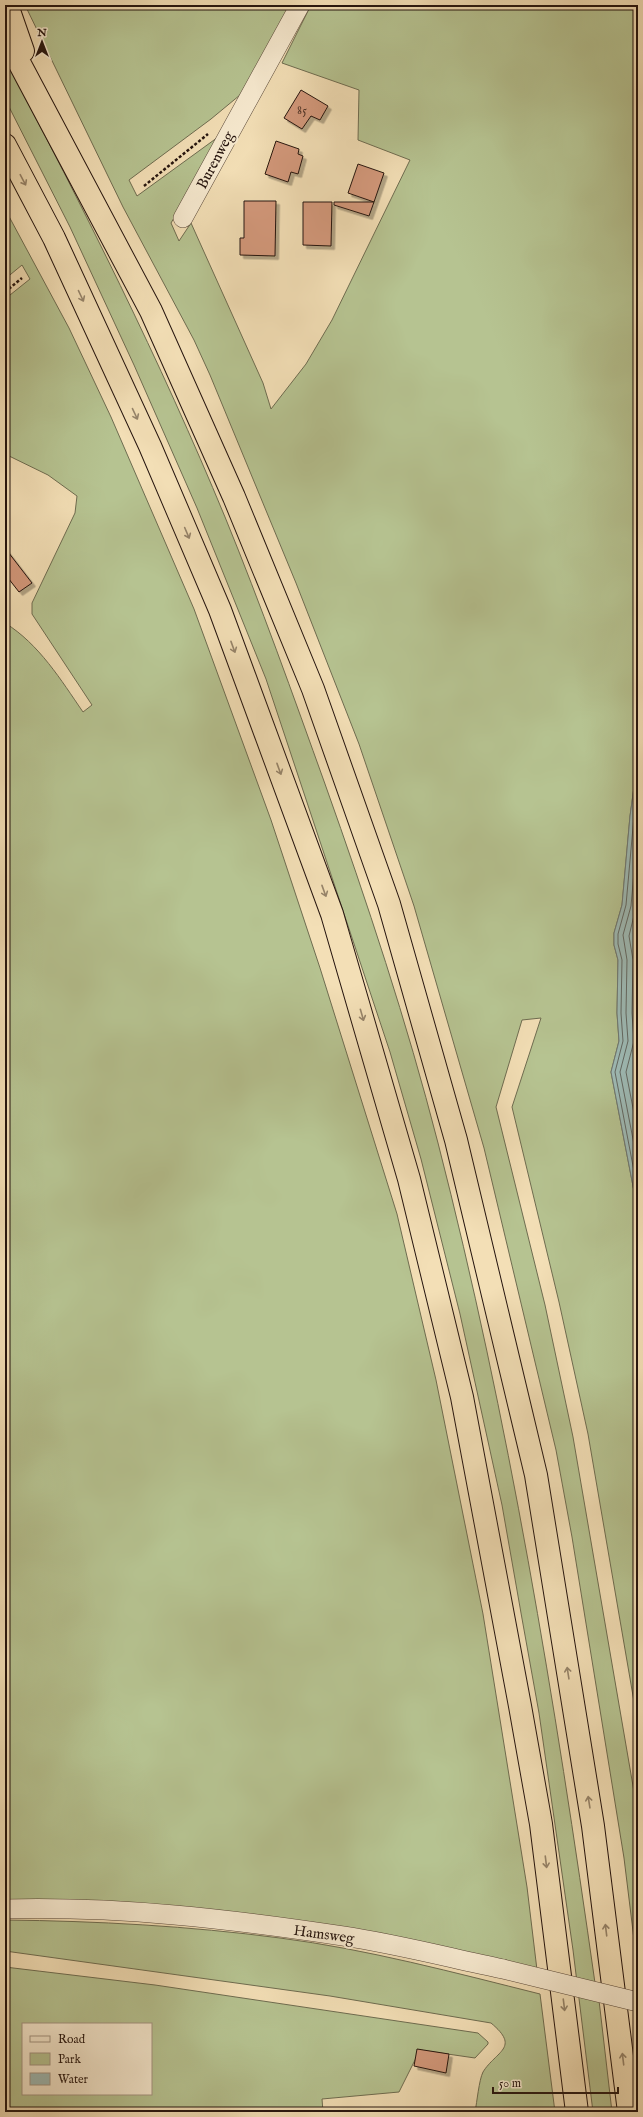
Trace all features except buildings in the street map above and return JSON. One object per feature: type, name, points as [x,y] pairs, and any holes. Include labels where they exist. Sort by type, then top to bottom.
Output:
[{"type":"highway","points":[[7,5],[40,101]]},
{"type":"highway","points":[[5,36],[151,311],[234,497],[314,689],[389,904],[456,1140],[536,1475],[593,1826],[629,2112]]},
{"type":"highway","points":[[5,145],[54,238],[150,446],[220,610],[332,914],[392,1119],[409,1179],[462,1397],[520,1706],[541,1824],[577,2112]]},
{"type":"street","name":"Burenweg","points":[[184,218],[300,5]]},
{"type":"street","name":"Hamsweg","points":[[5,1909],[50,1908],[136,1911],[329,1934],[503,1969],[638,2002]]},
{"type":"path","name":"Burenweg","points":[[144,186],[214,129]]},
{"type":"path","points":[[5,292],[22,278]]},
{"type":"green space","points":[[25,5],[291,5],[240,95],[211,119],[129,180],[137,196],[225,132],[171,223],[179,241],[191,223],[263,383],[271,409],[306,364],[332,320],[410,160],[358,140],[359,90],[282,63],[311,5],[638,5],[638,758],[630,816],[622,905],[614,933],[614,945],[618,960],[617,1013],[619,1041],[611,1072],[638,1212],[638,1725],[588,1434],[559,1302],[512,1107],[541,1018],[522,1020],[496,1107],[545,1305],[573,1437],[638,1815],[638,1972],[624,1858],[572,1537],[556,1450],[484,1148],[414,906],[359,744],[296,583],[210,375],[194,340],[123,207]]},
{"type":"green space","points":[[5,59],[64,172],[148,343],[225,517],[276,650],[341,828],[400,1007],[438,1143],[487,1351],[508,1456],[528,1561],[564,1772],[595,1983],[597,1983],[612,2112],[593,2112],[573,1950],[539,1713],[502,1505],[460,1314],[421,1159],[390,1052],[266,679],[197,508],[134,365],[70,227],[5,99]]},
{"type":"green space","points":[[5,209],[69,328],[111,417],[194,609],[271,820],[320,968],[397,1214],[436,1380],[483,1614],[527,1887],[537,1970],[373,1935],[5,1903],[5,623],[28,641],[39,652],[58,675],[83,712],[92,705],[32,614],[32,603],[75,513],[77,496],[48,475],[5,454],[5,299],[30,279],[22,265],[5,279]]},
{"type":"green space","points":[[5,1920],[143,1925],[212,1930],[280,1938],[345,1948],[378,1955],[540,1994],[555,2112],[475,2112],[483,2072],[503,2049],[505,2044],[504,2038],[500,2031],[491,2023],[330,1996],[5,1951]]},
{"type":"green space","points":[[5,1967],[155,1985],[478,2033],[488,2042],[488,2044],[475,2058],[420,2050],[399,2092],[322,2099],[323,2112],[5,2112]]},
{"type":"water","points":[[638,759],[638,1212],[611,1072],[619,1041],[617,1013],[618,960],[614,945],[614,933],[622,905],[630,816]]}]
